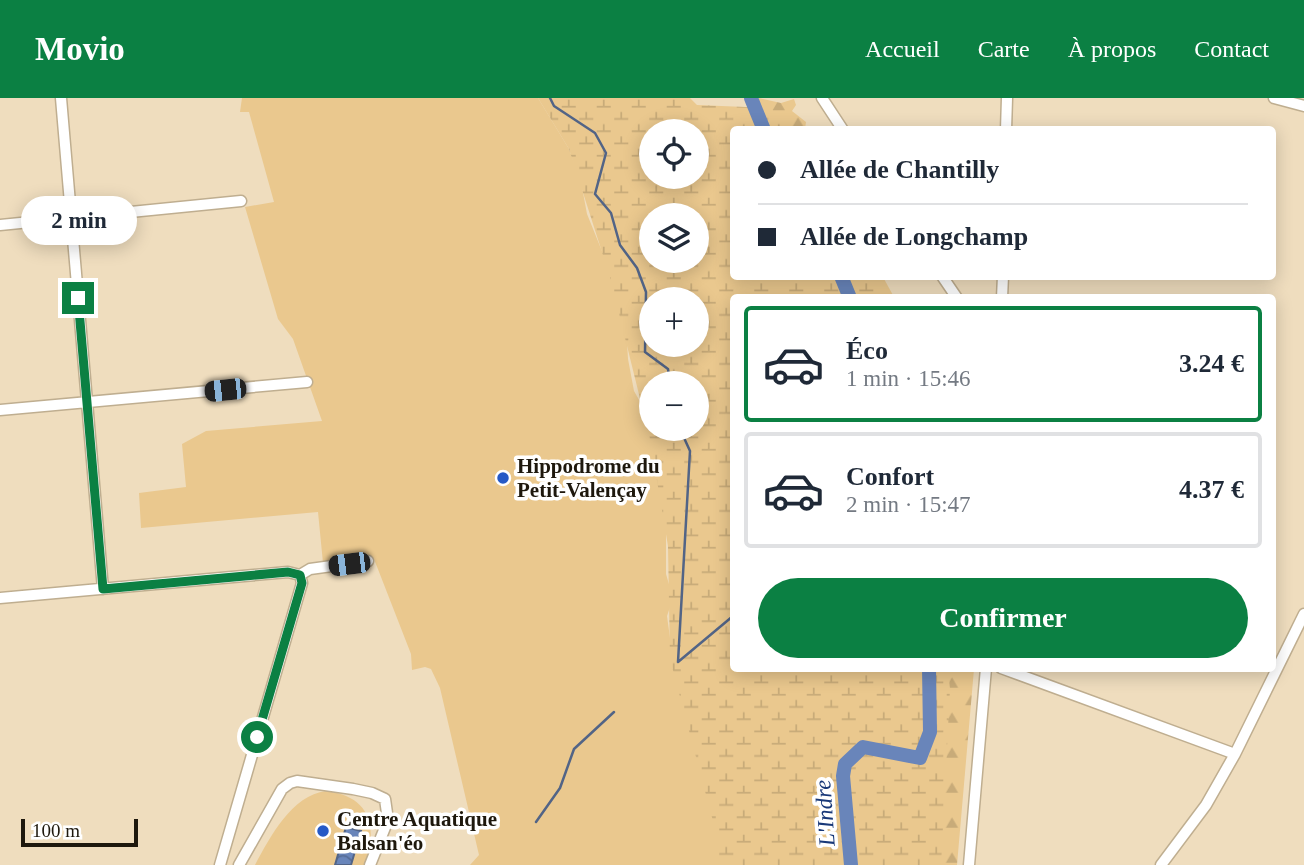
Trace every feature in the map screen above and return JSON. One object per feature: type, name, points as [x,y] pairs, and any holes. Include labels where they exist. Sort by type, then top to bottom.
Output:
[{"type":"street","points":[[61,98],[103,589]]},
{"type":"street","points":[[1006,126],[1007,98]]},
{"type":"street","points":[[1274,98],[1304,106]]},
{"type":"street","points":[[827,100],[841,126]]},
{"type":"street","points":[[0,225],[241,201]]},
{"type":"street","points":[[0,410],[307,382]]},
{"type":"street","points":[[0,598],[288,572],[300,575],[310,569],[368,561]]},
{"type":"street","points":[[220,865],[302,583],[300,575]]},
{"type":"street","points":[[1276,672],[1304,614]]},
{"type":"street","points":[[969,865],[986,672]]},
{"type":"street","points":[[1012,672],[1236,754]]},
{"type":"street","points":[[1161,865],[1206,805],[1236,754],[1276,672]]},
{"type":"street","points":[[239,865],[282,789],[296,781],[372,793],[385,799],[388,820],[370,865]]},
{"type":"green space","name":"Hippodrome du Petit-Valençay","points":[[242,98],[538,98],[569,149],[581,182],[587,214],[625,308],[628,359],[634,391],[639,400],[639,441],[656,441],[666,484],[666,574],[673,598],[667,616],[673,660],[732,865],[470,865],[479,855],[440,688],[431,669],[425,667],[412,670],[411,654],[374,559],[323,563],[318,512],[141,528],[139,493],[186,487],[182,444],[206,431],[322,421],[293,339],[278,319],[245,207],[274,202],[249,112],[240,112]]},
{"type":"green space","points":[[538,98],[690,98],[697,105],[770,108],[788,126],[730,126],[730,280],[885,280],[892,294],[730,294],[730,672],[948,672],[950,689],[941,865],[718,865],[718,840],[670,659],[668,546],[650,441],[709,441],[709,371],[639,371],[639,394],[610,277],[569,149]]},
{"type":"green space","points":[[759,98],[781,103],[794,99],[796,105],[792,111],[806,122],[805,126],[769,126],[756,102]]},
{"type":"green space","points":[[917,672],[974,672],[957,865],[865,865]]},
{"type":"green space","name":"Centre Aquatique Balsan'éo","points":[[326,791],[353,799],[367,816],[371,838],[364,865],[255,865],[283,819],[303,800]]},
{"type":"water","points":[[346,827],[361,831],[351,865],[335,865]]},
{"type":"waterway","points":[[550,98],[554,106],[595,133],[606,153],[595,194],[611,213],[620,245],[637,268],[646,292],[645,352],[668,371]]},
{"type":"waterway","name":"L'Indre","points":[[751,98],[762,126]]},
{"type":"waterway","name":"L'Indre","points":[[843,280],[848,294]]},
{"type":"waterway","points":[[678,662],[690,451],[685,441]]},
{"type":"waterway","points":[[678,662],[730,619]]},
{"type":"waterway","name":"L'Indre","points":[[851,865],[843,776],[845,764],[863,747],[920,758],[930,732],[929,672]]},
{"type":"waterway","points":[[536,822],[560,788],[574,749],[614,712]]},
{"type":"place","name":"Hippodrome du Petit-Valençay","points":[[503,478]]},
{"type":"place","name":"Centre Aquatique Balsan'éo","points":[[323,831]]},
{"type":"route","points":[[78,298],[103,589],[288,572],[300,575],[302,583],[257,737]]}]
